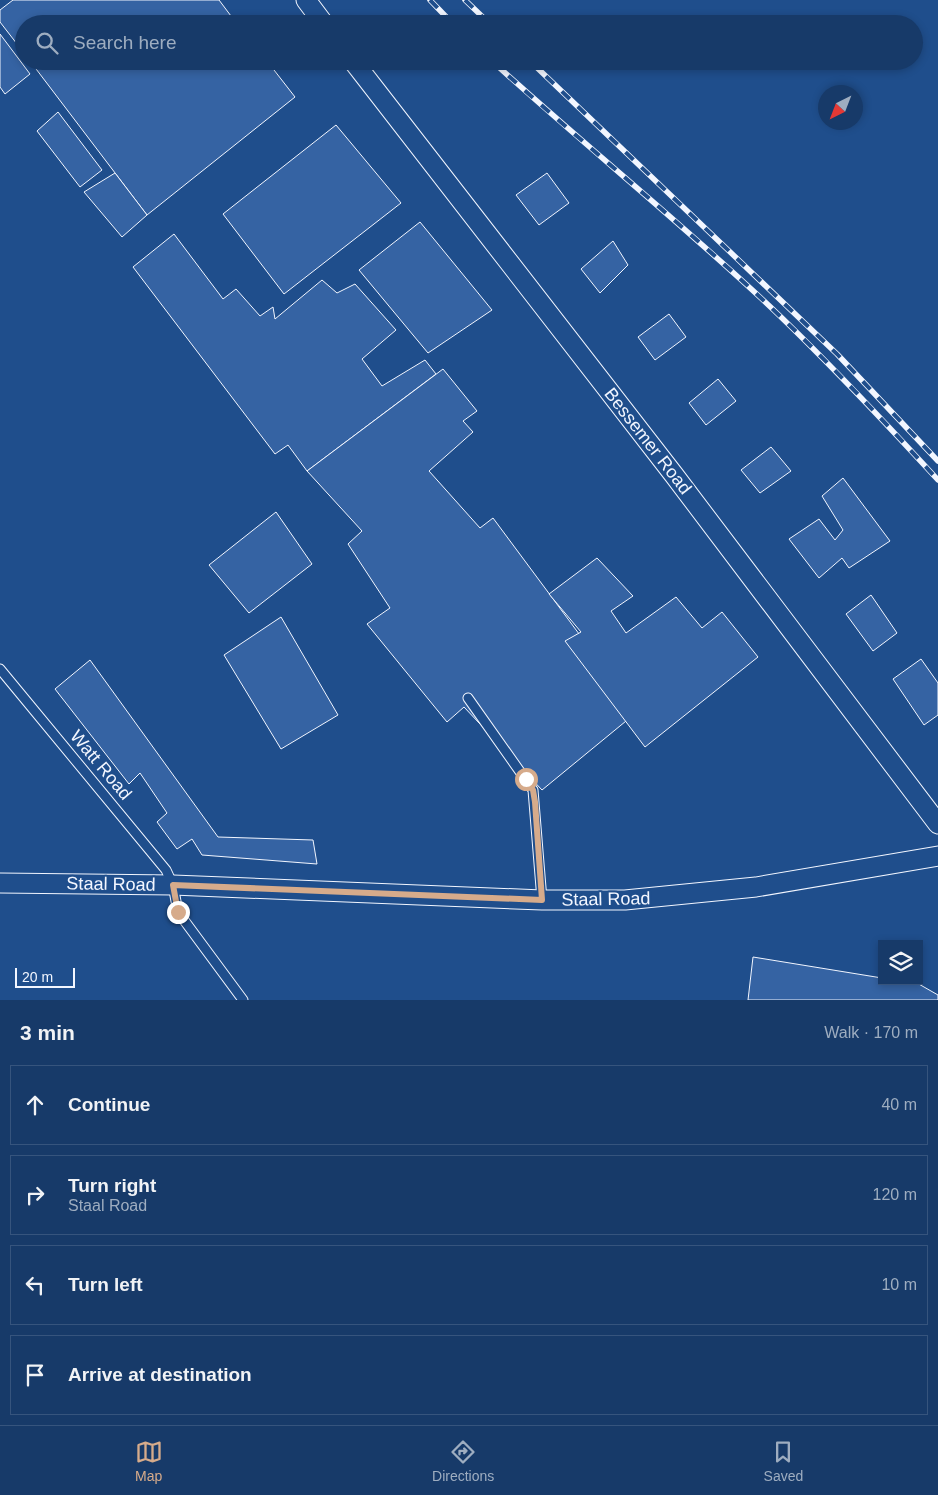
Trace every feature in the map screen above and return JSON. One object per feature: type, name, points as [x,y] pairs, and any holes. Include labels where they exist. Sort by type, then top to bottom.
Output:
[{"type":"street","points":[[306,0],[317,15]]},
{"type":"street","name":"Bessemer Road","points":[[360,70],[668,467],[938,824]]},
{"type":"street","name":"Staal Road","points":[[0,883],[173,885],[542,900],[625,900],[685,896],[756,887],[938,856]]},
{"type":"lane","name":"Watt Road","points":[[0,668],[166,870],[173,885],[178,912],[243,1000]]},
{"type":"lane","points":[[468,698],[533,790],[542,900]]},
{"type":"building","points":[[13,0],[219,0],[230,15],[15,15],[15,41],[0,22],[0,10]]},
{"type":"building","points":[[0,34],[15,54],[15,70],[27,70],[30,74],[5,94],[0,87]]},
{"type":"building","points":[[37,70],[274,70],[295,97],[147,215]]},
{"type":"building","points":[[58,112],[102,170],[80,187],[37,131]]},
{"type":"building","points":[[336,125],[401,203],[284,294],[223,214]]},
{"type":"building","points":[[115,173],[147,215],[122,237],[84,192]]},
{"type":"building","points":[[547,173],[569,203],[539,225],[516,195]]},
{"type":"building","points":[[420,222],[492,310],[428,353],[359,270]]},
{"type":"building","points":[[174,234],[223,299],[236,289],[260,316],[273,307],[275,319],[322,280],[337,293],[355,284],[396,330],[362,359],[382,386],[425,360],[436,374],[307,471],[288,445],[275,454],[133,267]]},
{"type":"building","points":[[613,241],[628,265],[600,293],[581,269]]},
{"type":"building","points":[[669,314],[686,337],[655,360],[638,337]]},
{"type":"building","points":[[443,369],[477,411],[463,421],[473,432],[429,471],[480,528],[493,518],[637,712],[542,790],[464,707],[447,722],[367,624],[390,608],[348,544],[362,531],[307,471]]},
{"type":"building","points":[[718,379],[736,401],[706,425],[689,403]]},
{"type":"building","points":[[771,447],[791,471],[760,493],[741,470]]},
{"type":"building","points":[[843,478],[890,541],[849,568],[842,558],[819,578],[789,539],[819,519],[835,540],[843,530],[822,496]]},
{"type":"building","points":[[276,512],[312,564],[249,613],[209,565]]},
{"type":"building","points":[[597,558],[633,596],[611,611],[626,633],[676,597],[702,628],[722,612],[758,657],[645,747],[565,641],[581,632],[549,594]]},
{"type":"building","points":[[871,595],[897,633],[873,651],[846,614]]},
{"type":"building","points":[[281,617],[338,715],[281,749],[224,655]]},
{"type":"building","points":[[921,659],[938,683],[938,715],[924,725],[893,679]]},
{"type":"building","points":[[90,660],[218,837],[313,840],[317,864],[202,855],[192,839],[177,849],[157,822],[167,813],[140,773],[129,784],[55,689]]},
{"type":"building","points":[[753,957],[878,977],[878,985],[920,985],[938,995],[938,1000],[748,1000]]},
{"type":"railway","points":[[430,0],[444,15]]},
{"type":"railway","points":[[465,0],[481,15]]},
{"type":"railway","points":[[502,70],[762,299],[851,388],[938,480]]},
{"type":"railway","points":[[539,70],[837,354],[938,461]]},
{"type":"route","points":[[178,912],[173,885],[542,900],[535,802],[533,790],[526,779]]}]
